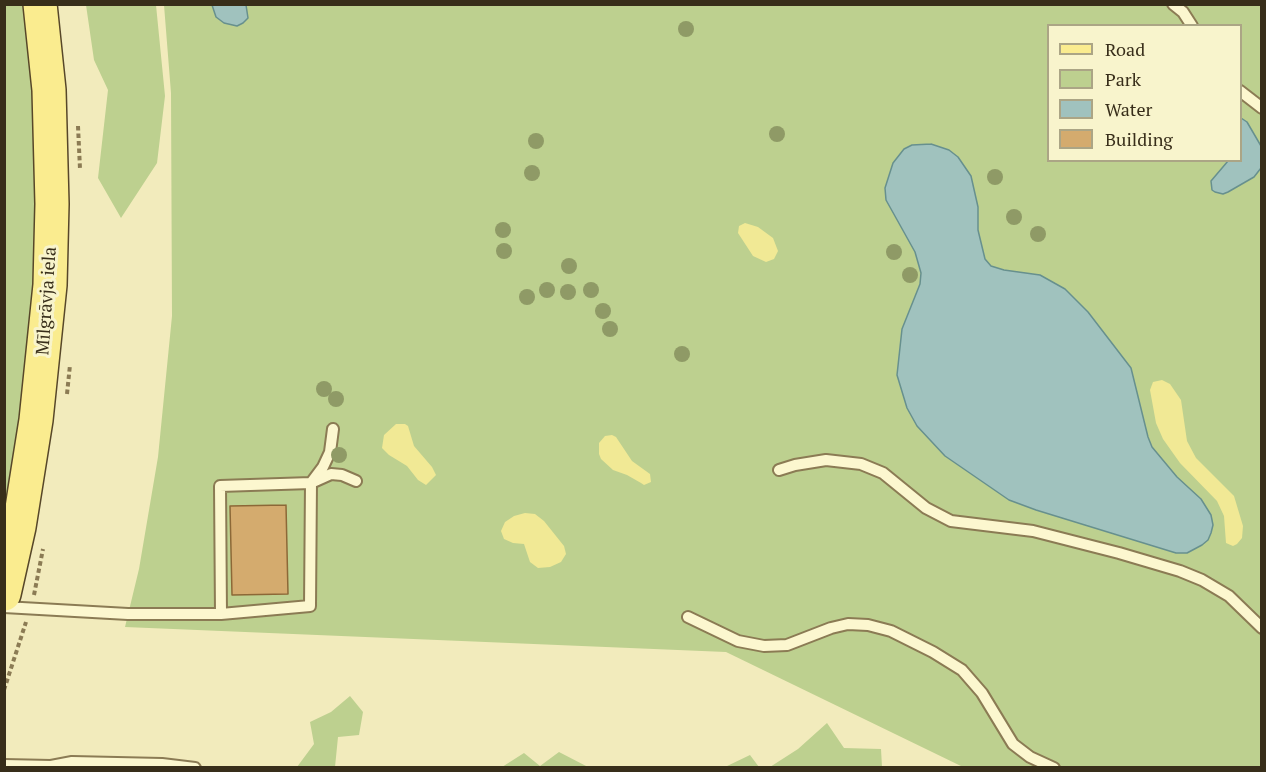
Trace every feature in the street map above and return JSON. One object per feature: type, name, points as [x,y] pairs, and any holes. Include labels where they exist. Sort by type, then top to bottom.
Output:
[{"type":"main road","name":"Mīlgrāvja iela","points":[[4,594],[19,527],[36,420],[50,285],[52,204],[49,90],[40,4]]},
{"type":"lane","points":[[1173,4],[1183,12],[1191,24]]},
{"type":"lane","points":[[1242,93],[1262,108]]},
{"type":"lane","points":[[4,607],[128,614],[221,614],[310,606],[311,483],[323,467],[330,452],[333,429]]},
{"type":"lane","points":[[780,470],[826,460],[849,461],[868,466],[894,482],[927,508],[951,520],[966,524],[1001,525],[1033,531],[1119,553],[1202,580],[1229,596],[1262,628]]},
{"type":"lane","points":[[221,614],[220,486],[311,483],[331,474],[342,475],[356,481]]},
{"type":"lane","points":[[688,617],[738,641],[764,646],[787,645],[848,624],[868,625],[891,631],[921,645],[962,670],[982,693],[1013,744],[1030,757],[1054,768]]},
{"type":"lane","points":[[4,765],[51,765],[72,762],[162,764],[195,768]]},
{"type":"green space","points":[[25,4],[42,153],[36,316],[5,531],[4,5]]},
{"type":"green space","points":[[86,5],[156,5],[165,96],[157,163],[121,218],[98,178],[108,90],[94,60]]},
{"type":"green space","points":[[164,5],[1261,5],[1261,767],[963,767],[726,652],[125,627],[139,569],[158,457],[172,316],[171,93]]},
{"type":"green space","points":[[350,696],[363,712],[359,735],[338,737],[335,767],[297,767],[314,744],[310,722],[331,712]]},
{"type":"green space","points":[[827,723],[844,748],[881,749],[882,767],[770,767],[798,749]]},
{"type":"green space","points":[[559,752],[588,767],[502,767],[524,753],[540,766]]},
{"type":"green space","points":[[750,755],[759,767],[725,767]]},
{"type":"sand","points":[[745,223],[758,227],[773,238],[778,251],[774,259],[766,262],[753,256],[738,233],[739,226]]},
{"type":"sand","points":[[1162,380],[1170,384],[1181,400],[1187,441],[1196,458],[1234,496],[1243,526],[1242,538],[1233,546],[1226,543],[1224,516],[1217,501],[1180,463],[1163,439],[1156,423],[1150,390],[1153,382]]},
{"type":"sand","points":[[396,424],[408,426],[414,446],[436,475],[426,485],[418,480],[407,466],[382,448],[384,435]]},
{"type":"sand","points":[[605,436],[616,437],[632,461],[650,474],[651,482],[644,485],[613,470],[601,459],[599,443]]},
{"type":"sand","points":[[525,513],[535,514],[544,521],[564,546],[566,554],[561,562],[550,567],[538,568],[530,562],[524,544],[504,539],[501,531],[505,522]]},
{"type":"water","points":[[212,5],[246,5],[248,18],[237,26],[224,23],[216,17]]},
{"type":"water","points":[[1242,119],[1247,122],[1261,146],[1261,168],[1254,177],[1223,194],[1212,190],[1211,181],[1227,162],[1242,162]]},
{"type":"water","points":[[931,144],[949,150],[958,157],[971,176],[978,207],[978,230],[985,259],[991,266],[1040,275],[1065,289],[1088,312],[1131,368],[1152,447],[1177,477],[1201,499],[1211,515],[1213,525],[1211,533],[1202,545],[1187,553],[1176,553],[1009,500],[945,456],[917,426],[907,408],[897,375],[902,329],[920,284],[921,273],[915,252],[886,200],[885,188],[893,163],[904,149],[912,145]]},
{"type":"building","points":[[286,505],[288,594],[232,595],[230,506]]}]
